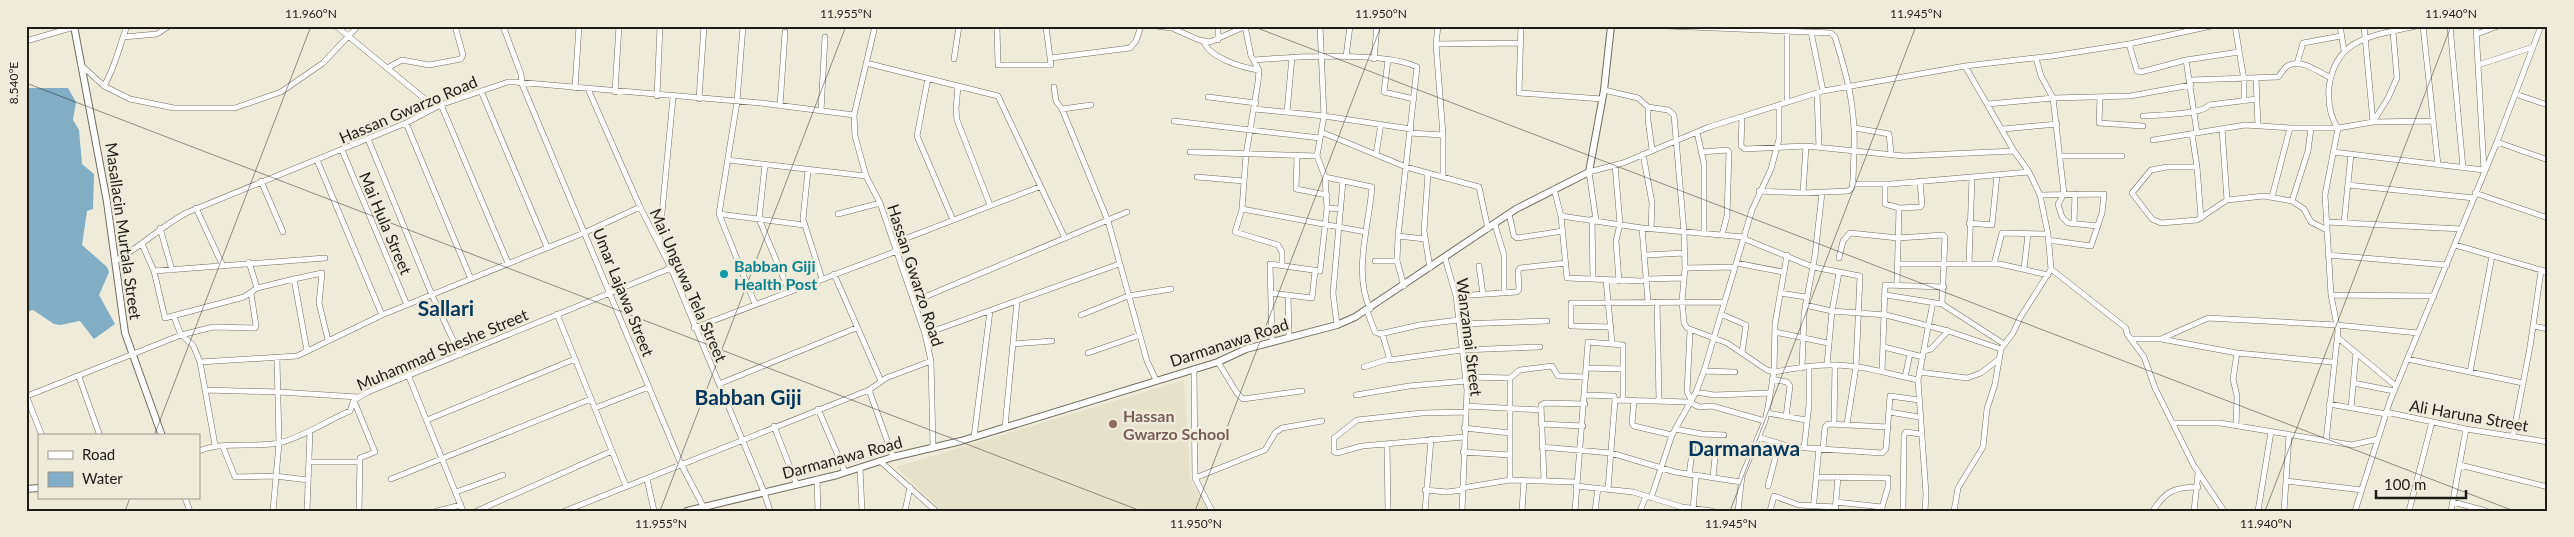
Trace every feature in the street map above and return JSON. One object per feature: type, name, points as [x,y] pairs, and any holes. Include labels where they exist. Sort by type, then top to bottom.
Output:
[{"type":"street","points":[[26,41],[74,26]]},
{"type":"street","name":"Masallacin Murtala Street","points":[[74,26],[104,184],[120,309],[131,355],[161,434]]},
{"type":"street","points":[[104,86],[114,70],[127,26]]},
{"type":"street","points":[[123,37],[157,34],[169,26]]},
{"type":"street","points":[[336,26],[389,67],[426,100],[440,105],[448,118],[508,263]]},
{"type":"street","points":[[81,65],[104,86],[130,99],[164,107],[195,109],[235,108],[281,92],[323,63],[358,26]]},
{"type":"street","points":[[389,67],[402,60],[429,65],[460,59],[463,54],[455,26]]},
{"type":"street","name":"Umar Lajawa Street","points":[[503,26],[521,74],[522,84],[586,232],[681,464],[704,508]]},
{"type":"street","points":[[575,88],[579,26]]},
{"type":"street","points":[[615,92],[619,26]]},
{"type":"street","points":[[657,96],[660,26]]},
{"type":"street","points":[[699,99],[704,26]]},
{"type":"street","points":[[743,26],[738,102],[719,214],[755,304]]},
{"type":"street","name":"Hassan Gwarzo Road","points":[[875,26],[854,115],[854,136],[866,176],[880,203],[925,334],[931,361],[933,448]]},
{"type":"street","points":[[954,59],[959,26]]},
{"type":"street","points":[[989,26],[1047,26],[1051,65],[998,66],[997,27]]},
{"type":"street","points":[[1051,58],[1130,48],[1136,41],[1141,26]]},
{"type":"street","points":[[1156,26],[1172,28],[1204,42],[1218,40],[1246,26],[1251,56],[1259,70],[1256,103],[1246,155],[1242,209],[1235,232],[1278,245],[1282,252],[1282,265]]},
{"type":"street","points":[[1218,26],[1218,40]]},
{"type":"street","points":[[1272,342],[1270,264],[1320,271],[1327,195],[1325,177],[1317,156],[1324,116],[1320,26]]},
{"type":"street","points":[[1346,58],[1350,26]]},
{"type":"street","points":[[1374,59],[1377,26]]},
{"type":"street","points":[[1438,26],[1436,44],[1443,135],[1443,177]]},
{"type":"street","points":[[1521,26],[1519,93],[1602,99]]},
{"type":"street","points":[[1593,278],[1594,219],[1589,172],[1604,90],[1611,26]]},
{"type":"street","points":[[1667,26],[1787,30],[1830,33],[1835,37],[1850,86],[1855,128],[1853,184],[1850,190],[1822,193],[1759,191]]},
{"type":"street","points":[[1589,172],[1615,166],[1697,132],[1820,92],[1965,66],[2036,58],[2129,44],[2211,26]]},
{"type":"street","points":[[2235,26],[2244,80],[2244,100]]},
{"type":"street","points":[[2340,26],[2344,50]]},
{"type":"street","points":[[2364,26],[2373,122]]},
{"type":"street","points":[[2338,128],[2333,122],[2329,102],[2331,78],[2344,50],[2366,38],[2416,26]]},
{"type":"street","points":[[2422,26],[2438,165]]},
{"type":"street","points":[[2450,26],[2463,168]]},
{"type":"street","points":[[2476,26],[2484,170]]},
{"type":"street","points":[[2477,34],[2498,26]]},
{"type":"street","points":[[2355,511],[2395,388],[2497,142],[2541,26]]},
{"type":"street","points":[[1787,30],[1787,102]]},
{"type":"street","points":[[780,106],[785,32]]},
{"type":"street","points":[[1811,32],[1820,92],[1819,147]]},
{"type":"street","points":[[2373,122],[2388,98],[2397,78],[2393,32]]},
{"type":"street","points":[[2297,64],[2303,43],[2341,36]]},
{"type":"street","points":[[821,111],[826,37]]},
{"type":"street","points":[[1204,42],[1209,50],[1234,65],[1259,70]]},
{"type":"street","points":[[1436,44],[1520,43]]},
{"type":"street","points":[[2129,44],[2139,71],[2186,60],[2239,52]]},
{"type":"street","points":[[2478,65],[2533,47]]},
{"type":"street","points":[[1287,112],[1292,57]]},
{"type":"street","points":[[1255,60],[1292,57],[1374,59],[1388,60],[1417,67],[1398,236],[1398,261],[1404,286]]},
{"type":"street","points":[[2036,58],[2042,76],[2053,98],[2064,194],[2058,204],[2060,213],[2068,223],[2098,226]]},
{"type":"street","points":[[1388,60],[1384,92],[1414,99]]},
{"type":"street","points":[[2186,60],[2194,111],[2194,134],[2201,218]]},
{"type":"street","points":[[866,63],[998,96],[1039,187],[1065,238]]},
{"type":"street","points":[[1988,104],[2053,98],[2100,98],[2133,95],[2190,83],[2278,77],[2286,66],[2297,64],[2307,66],[2331,78]]},
{"type":"street","points":[[1954,511],[1958,488],[1983,447],[1987,409],[1995,384],[2003,346],[2051,269],[2048,237],[2040,195],[2029,172],[2014,151],[1965,66]]},
{"type":"street","points":[[928,78],[917,136],[953,220]]},
{"type":"street","points":[[2256,78],[2258,126]]},
{"type":"street","name":"Hassan Gwarzo Road","points":[[115,261],[142,244],[160,228],[196,208],[406,123],[440,105],[508,82],[780,106],[854,115]]},
{"type":"street","points":[[958,86],[957,120],[990,205]]},
{"type":"street","points":[[1054,87],[1056,101],[1062,109],[1108,221],[1128,296],[1156,380]]},
{"type":"street","name":"Mai Unguwa Tela Street","points":[[588,89],[640,207],[671,268],[694,328],[764,492],[770,511]]},
{"type":"street","points":[[1604,90],[1638,98],[1648,107],[1673,113],[1684,232],[1685,268],[1682,301],[1684,323],[1690,331],[1727,343],[1761,367],[1774,372],[1835,365],[1856,367],[1918,380]]},
{"type":"street","points":[[481,91],[547,247]]},
{"type":"street","points":[[2514,94],[2548,105]]},
{"type":"street","points":[[1208,97],[1256,103]]},
{"type":"street","points":[[659,245],[673,98]]},
{"type":"street","points":[[2100,98],[2099,123],[2143,126]]},
{"type":"street","points":[[2144,116],[2194,111],[2210,105],[2257,99]]},
{"type":"street","points":[[1062,109],[1091,105]]},
{"type":"street","points":[[1640,511],[1649,497],[1672,435],[1696,392],[1704,371],[1759,191],[1771,169],[1780,132],[1779,105]]},
{"type":"street","points":[[1648,107],[1652,150]]},
{"type":"street","points":[[1254,109],[1324,116],[1443,135]]},
{"type":"street","points":[[1742,118],[1741,146],[1743,148],[1806,146],[1854,152],[1916,155],[2014,151]]},
{"type":"street","points":[[1174,121],[1250,131],[1321,135],[1376,154],[1406,167],[1480,188],[1488,229]]},
{"type":"street","points":[[2153,140],[2246,124],[2290,128],[2338,128],[2373,122],[2434,121]]},
{"type":"street","points":[[406,123],[470,278]]},
{"type":"street","points":[[1376,154],[1381,124]]},
{"type":"street","points":[[2003,129],[2057,124]]},
{"type":"street","points":[[1855,128],[1889,134],[1891,154]]},
{"type":"street","points":[[2272,197],[2290,128]]},
{"type":"street","points":[[2292,201],[2308,151],[2311,128]]},
{"type":"street","points":[[2326,441],[2332,362],[2338,338],[2331,295],[2326,195],[2338,128]]},
{"type":"street","points":[[2222,129],[2227,200]]},
{"type":"street","points":[[1697,132],[1702,152],[1704,234]]},
{"type":"street","points":[[368,139],[432,295],[460,355]]},
{"type":"street","points":[[2497,142],[2548,160]]},
{"type":"street","points":[[1802,193],[1806,146]]},
{"type":"street","name":"Mai Hula Street","points":[[342,150],[407,305]]},
{"type":"street","points":[[1702,152],[1727,150],[1729,152],[1728,207],[1722,235]]},
{"type":"street","points":[[1190,152],[1317,156]]},
{"type":"street","points":[[2333,152],[2484,170]]},
{"type":"street","points":[[1643,154],[1652,203],[1651,229]]},
{"type":"street","points":[[2344,223],[2351,154]]},
{"type":"street","points":[[1297,156],[1296,189],[1327,195]]},
{"type":"street","points":[[2061,156],[2122,156]]},
{"type":"street","points":[[317,160],[382,315]]},
{"type":"street","points":[[728,160],[866,176]]},
{"type":"street","points":[[765,164],[759,219],[789,292]]},
{"type":"street","points":[[1615,166],[1620,224],[1616,254],[1619,281]]},
{"type":"street","points":[[2198,167],[2167,167],[2151,170],[2131,192],[2157,222],[2192,221],[2201,218],[2227,200],[2264,196],[2292,201],[2304,209],[2311,222],[2327,230]]},
{"type":"street","points":[[808,170],[802,210],[804,225],[822,279]]},
{"type":"street","name":"Darmanawa Road","points":[[687,511],[818,479],[893,457],[974,437],[1221,361],[1231,355],[1272,342],[1337,324],[1369,310],[1509,214],[1554,188],[1589,172]]},
{"type":"street","points":[[1853,184],[1885,184],[2029,172]]},
{"type":"street","points":[[1428,173],[1425,239],[1430,268]]},
{"type":"street","points":[[1969,223],[1992,225],[1997,174]]},
{"type":"street","points":[[1197,177],[1244,181]]},
{"type":"street","points":[[1325,177],[1372,188],[1366,232],[1363,284],[1375,332],[1458,322],[1547,321]]},
{"type":"street","points":[[1969,264],[1972,177]]},
{"type":"street","points":[[261,181],[283,232]]},
{"type":"street","points":[[1337,324],[1333,298],[1343,181]]},
{"type":"street","points":[[1885,184],[1884,203],[1899,208],[1921,206],[1920,181]]},
{"type":"street","points":[[2348,185],[2475,195],[2548,218]]},
{"type":"street","points":[[894,242],[1039,187]]},
{"type":"street","points":[[1554,188],[1561,216],[1567,278],[1619,281],[1684,278]]},
{"type":"street","points":[[1802,368],[1805,305],[1813,267],[1822,193]]},
{"type":"street","points":[[1994,264],[2000,233],[2028,234],[2091,246],[2103,210],[2103,193],[2040,195]]},
{"type":"street","points":[[2074,223],[2075,194]]},
{"type":"street","points":[[838,214],[880,203]]},
{"type":"street","points":[[200,362],[289,358],[308,351],[382,315],[586,232],[640,207]]},
{"type":"street","points":[[196,208],[222,264]]},
{"type":"street","points":[[1327,208],[1341,209]]},
{"type":"street","points":[[1897,284],[1899,208]]},
{"type":"street","points":[[1242,209],[1339,229],[1366,232]]},
{"type":"street","points":[[915,301],[1128,212]]},
{"type":"street","points":[[719,214],[804,225]]},
{"type":"street","points":[[1509,214],[1514,236],[1517,238],[1563,231]]},
{"type":"street","points":[[1561,216],[1594,219],[1642,228],[1744,237],[1747,240],[1813,267],[1860,276],[1856,367],[1847,424]]},
{"type":"street","points":[[2327,222],[2461,228]]},
{"type":"street","points":[[1495,224],[1504,255],[1504,293]]},
{"type":"street","points":[[160,228],[172,270]]},
{"type":"street","points":[[1642,228],[1646,255],[1648,302]]},
{"type":"street","points":[[1838,258],[1843,241],[1850,234],[1898,238],[1943,235],[1945,237],[1942,304]]},
{"type":"street","points":[[2024,270],[2028,234]]},
{"type":"street","points":[[1398,236],[1425,239]]},
{"type":"street","points":[[142,244],[154,271],[164,318],[174,318],[251,293],[257,288],[322,273],[320,306],[328,340]]},
{"type":"street","points":[[2455,245],[2548,272]]},
{"type":"street","points":[[694,328],[896,251]]},
{"type":"street","points":[[1646,255],[1684,253]]},
{"type":"street","points":[[1738,511],[1741,482],[1767,413],[1774,372],[1775,332],[1780,292],[1787,255]]},
{"type":"street","points":[[2328,255],[2447,265]]},
{"type":"street","points":[[2470,372],[2492,256]]},
{"type":"street","points":[[154,271],[222,264],[325,258]]},
{"type":"street","name":"Wanzamai Street","points":[[1445,258],[1456,296],[1465,379],[1466,409],[1462,511]]},
{"type":"street","points":[[1375,261],[1398,261]]},
{"type":"street","points":[[249,262],[257,288]]},
{"type":"street","points":[[1456,296],[1519,291],[1518,270],[1520,268],[1566,263]]},
{"type":"street","points":[[925,334],[1119,264]]},
{"type":"street","points":[[1898,264],[1994,264],[2048,275]]},
{"type":"street","points":[[1685,268],[1736,265],[1783,272]]},
{"type":"street","points":[[1479,266],[1483,294]]},
{"type":"street","name":"Muhammad Sheshe Street","points":[[215,445],[224,447],[279,443],[310,431],[350,411],[356,399],[610,291],[671,268]]},
{"type":"street","points":[[2051,269],[2127,331],[2144,357],[2156,388],[2198,473],[2224,511]]},
{"type":"street","points":[[1271,294],[1312,298],[1315,271]]},
{"type":"street","points":[[2513,435],[2541,271]]},
{"type":"street","points":[[1827,365],[1832,311],[1840,273]]},
{"type":"street","points":[[834,274],[856,328],[881,381]]},
{"type":"street","points":[[294,279],[308,351]]},
{"type":"street","points":[[1606,280],[1612,343]]},
{"type":"street","points":[[1882,372],[1886,284],[1944,287]]},
{"type":"street","points":[[1081,316],[1128,296],[1171,289]]},
{"type":"street","points":[[1780,292],[1806,297]]},
{"type":"street","points":[[41,434],[28,407],[27,396],[180,335],[213,327],[255,328],[251,293]]},
{"type":"street","points":[[1288,295],[1290,337]]},
{"type":"street","points":[[1886,295],[1942,304],[2003,346]]},
{"type":"street","points":[[2331,295],[2434,296]]},
{"type":"street","points":[[1005,426],[1017,301]]},
{"type":"street","points":[[1657,302],[1659,400]]},
{"type":"street","points":[[1611,327],[1571,325],[1571,303],[1724,302]]},
{"type":"street","points":[[1925,511],[1926,494],[1920,434],[1918,380],[1933,302]]},
{"type":"street","points":[[1805,305],[1832,311],[1886,315],[2003,346]]},
{"type":"street","points":[[974,437],[990,311]]},
{"type":"street","points":[[556,314],[626,486]]},
{"type":"street","points":[[1721,314],[1746,325],[1742,353]]},
{"type":"street","points":[[174,318],[180,335],[193,345],[200,362],[215,445],[200,451]]},
{"type":"street","points":[[2161,339],[2208,318],[2337,325],[2418,333]]},
{"type":"street","points":[[2533,326],[2548,330]]},
{"type":"street","points":[[719,384],[856,328]]},
{"type":"street","points":[[1690,331],[1687,392],[1690,400],[1699,407],[1712,406],[1765,421]]},
{"type":"street","points":[[1884,347],[1910,354],[1924,354],[1932,349],[1948,331]]},
{"type":"street","points":[[1382,332],[1389,359]]},
{"type":"street","points":[[1775,332],[1828,343]]},
{"type":"street","points":[[1088,353],[1140,335]]},
{"type":"street","points":[[2338,338],[2395,388]]},
{"type":"street","points":[[2132,339],[2161,339],[2237,353],[2332,362]]},
{"type":"street","points":[[1013,344],[1052,341]]},
{"type":"street","points":[[1575,511],[1585,404],[1588,342],[1623,345],[1623,400]]},
{"type":"street","points":[[1364,367],[1389,359],[1462,350],[1540,347]]},
{"type":"street","points":[[2236,426],[2237,396],[2233,378],[2237,353]]},
{"type":"street","points":[[2351,408],[2356,353]]},
{"type":"street","points":[[1905,377],[1910,354]]},
{"type":"street","points":[[273,511],[279,443],[277,358]]},
{"type":"street","points":[[427,420],[575,358]]},
{"type":"street","points":[[1919,372],[1967,378],[1981,373],[2000,359]]},
{"type":"street","points":[[2407,359],[2523,383]]},
{"type":"street","points":[[565,511],[774,426],[869,390],[881,381],[931,361]]},
{"type":"street","points":[[1221,361],[1237,393],[1243,399],[1302,391]]},
{"type":"street","points":[[1834,424],[1835,365]]},
{"type":"street","points":[[1356,395],[1465,379],[1510,378],[1520,370],[1552,366],[1558,376],[1586,377]]},
{"type":"street","points":[[1804,448],[1809,367]]},
{"type":"street","points":[[1194,368],[1195,478],[1212,511]]},
{"type":"street","points":[[1586,368],[1623,369]]},
{"type":"street","points":[[1704,371],[1735,372]]},
{"type":"street","points":[[79,376],[99,434]]},
{"type":"street","points":[[409,377],[463,511]]},
{"type":"street","points":[[1510,378],[1510,480]]},
{"type":"street","points":[[1772,379],[1788,382],[1790,386],[1786,416]]},
{"type":"street","points":[[2353,383],[2395,388]]},
{"type":"street","points":[[595,408],[649,387]]},
{"type":"street","points":[[205,390],[279,392],[356,399],[375,452],[362,456],[359,462],[359,511]]},
{"type":"street","points":[[869,390],[893,457]]},
{"type":"street","points":[[1696,392],[1721,395],[1770,393]]},
{"type":"street","points":[[1585,395],[1614,396],[1615,400],[1608,489]]},
{"type":"street","points":[[1758,437],[1779,444],[1804,448],[1885,452],[1890,396],[1919,400]]},
{"type":"street","points":[[390,479],[591,399]]},
{"type":"street","points":[[1615,400],[1690,400]]},
{"type":"street","points":[[1634,400],[1632,424],[1634,426],[1672,435]]},
{"type":"street","points":[[1544,480],[1541,405],[1546,403],[1585,404]]},
{"type":"street","name":"Ali Haruna Street","points":[[2329,404],[2548,442]]},
{"type":"street","points":[[818,409],[845,472]]},
{"type":"street","points":[[1464,437],[1362,446],[1337,454],[1334,452],[1333,443],[1337,434],[1356,420],[1466,409],[1541,410]]},
{"type":"street","points":[[1888,412],[1919,417]]},
{"type":"street","points":[[1767,413],[1806,420]]},
{"type":"street","points":[[1195,478],[1266,450],[1275,434],[1282,428],[1322,421]]},
{"type":"street","points":[[2173,423],[2212,422],[2352,445],[2378,439]]},
{"type":"street","points":[[2410,511],[2432,422]]},
{"type":"street","points":[[1541,424],[1583,426]]},
{"type":"street","points":[[1813,508],[1821,448],[1825,428],[1828,424],[1888,427]]},
{"type":"street","points":[[774,426],[796,483]]},
{"type":"street","points":[[1464,428],[1510,433]]},
{"type":"street","points":[[1675,429],[1702,434],[1724,434]]},
{"type":"street","points":[[2451,511],[2466,429]]},
{"type":"street","points":[[307,511],[310,431]]},
{"type":"street","points":[[1903,511],[1904,435],[1906,432],[1920,434]]},
{"type":"street","points":[[2258,511],[2271,432]]},
{"type":"street","points":[[2284,511],[2290,436]]},
{"type":"street","points":[[1425,511],[1425,490],[1431,439]]},
{"type":"street","points":[[1768,486],[1779,444]]},
{"type":"street","points":[[1387,445],[1388,511]]},
{"type":"street","points":[[1689,475],[1693,446]]},
{"type":"street","points":[[224,447],[235,477],[275,476],[308,480]]},
{"type":"street","points":[[1542,447],[1611,453],[1689,475],[1741,482]]},
{"type":"street","points":[[1713,477],[1716,447]]},
{"type":"street","points":[[477,511],[612,451]]},
{"type":"street","points":[[1463,452],[1510,456]]},
{"type":"street","points":[[880,461],[936,511]]},
{"type":"street","points":[[309,462],[359,462]]},
{"type":"street","points":[[2460,466],[2548,487]]},
{"type":"street","points":[[860,468],[862,511]]},
{"type":"street","points":[[2194,511],[2198,473]]},
{"type":"street","points":[[456,492],[503,475]]},
{"type":"street","points":[[1693,510],[1692,500],[1696,475]]},
{"type":"street","points":[[1770,511],[1774,496],[1791,504],[1813,508],[1881,509],[1888,487],[1888,478],[1817,477]]},
{"type":"street","points":[[1836,507],[1838,477]]},
{"type":"street","points":[[647,479],[654,511]]},
{"type":"street","points":[[818,479],[818,511]]},
{"type":"street","points":[[1425,490],[1447,492],[1510,480],[1544,480],[1608,489],[1649,497],[1693,510],[1712,511]]},
{"type":"street","points":[[1522,511],[1524,480]]},
{"type":"street","points":[[2286,480],[2362,490]]},
{"type":"street","points":[[905,511],[910,486]]},
{"type":"street","points":[[2153,511],[2162,498],[2175,489],[2180,487],[2198,487]]},
{"type":"street","points":[[1595,511],[1598,488]]},
{"type":"street","points":[[2453,502],[2486,511]]},
{"type":"street","points":[[437,511],[461,504]]},
{"type":"shaded area","name":"Hassan Gwarzo School","points":[[1184,380],[1190,479],[1208,511],[942,511],[896,467]]},
{"type":"water","points":[[26,88],[68,88],[76,102],[73,120],[79,130],[82,164],[94,174],[93,209],[87,211],[82,245],[107,267],[109,272],[99,295],[115,324],[94,339],[80,321],[60,325],[54,324],[33,310],[26,312]]},
{"type":"place","name":"Babban Giji Health Post","points":[[724,274]]},
{"type":"place","name":"Hassan Gwarzo School","points":[[1113,424]]},
{"type":"district","name":"Sallari","points":[[446,307]]},
{"type":"district","name":"Babban Giji","points":[[748,396]]},
{"type":"district","name":"Darmanawa","points":[[1744,447]]}]
